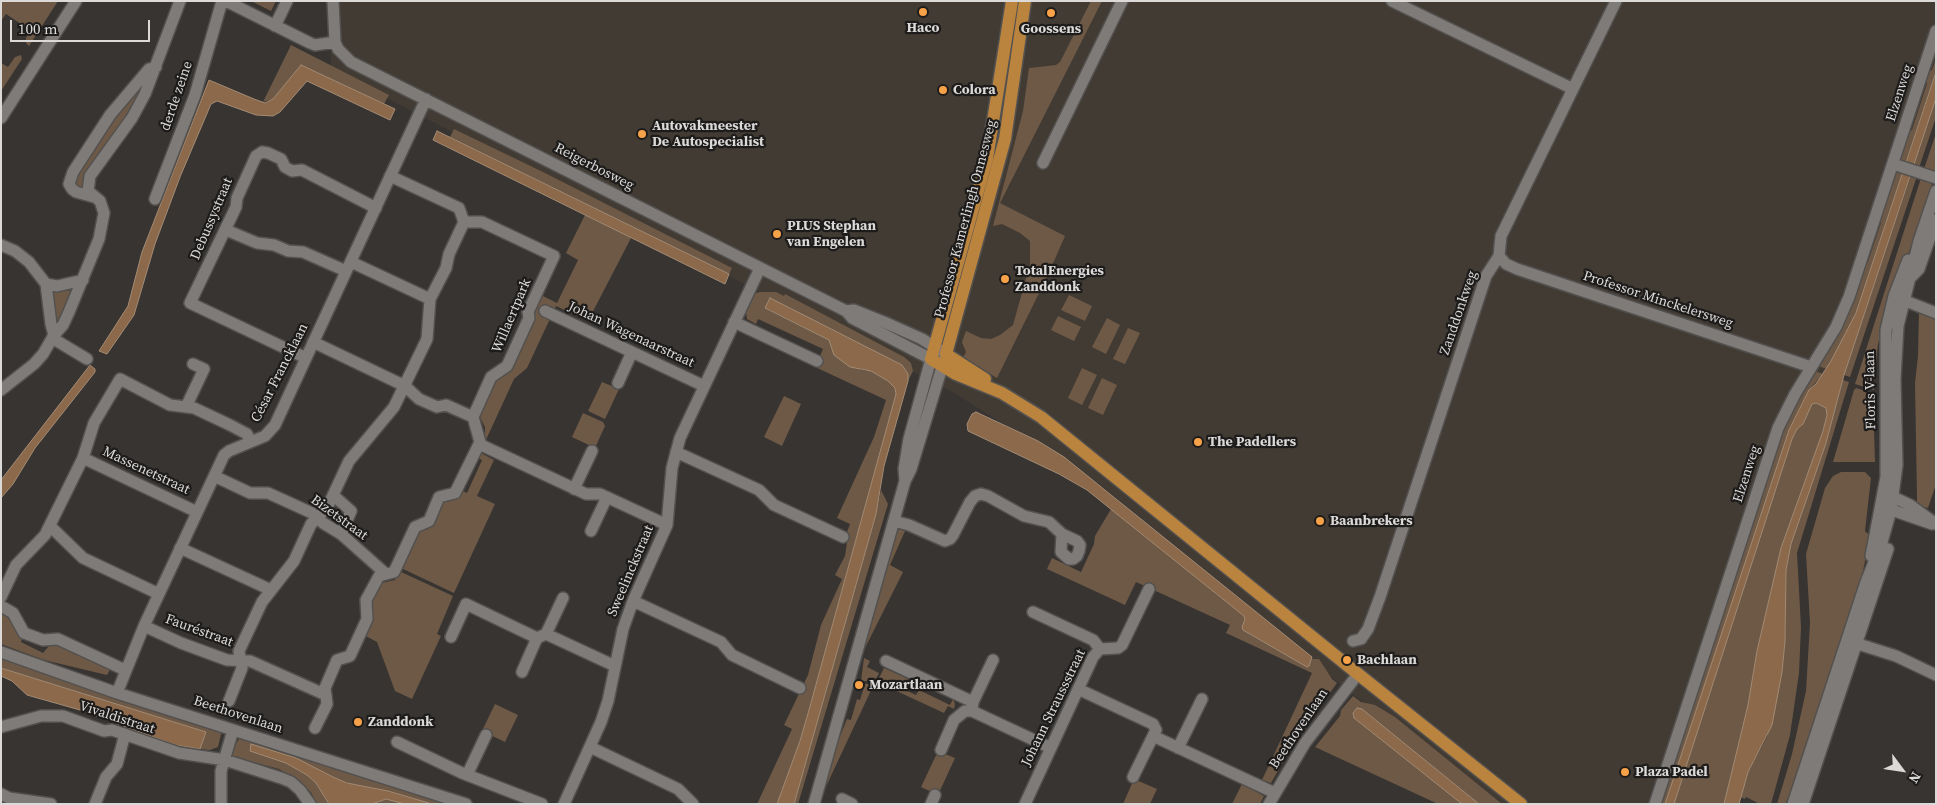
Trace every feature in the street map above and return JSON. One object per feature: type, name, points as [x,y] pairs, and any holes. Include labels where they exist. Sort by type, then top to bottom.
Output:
[{"type":"main road","name":"Professor Kamerlingh Onnesweg","points":[[938,357],[987,159],[1012,1]]},
{"type":"main road","name":"Professor Kamerlingh Onnesweg","points":[[938,357],[1005,138],[1025,1]]},
{"type":"main road","points":[[938,357],[1024,405],[1054,428],[1521,804]]},
{"type":"street","points":[[1,118],[76,1]]},
{"type":"street","points":[[1,390],[34,364],[43,354],[53,336],[63,326],[99,239],[104,213],[102,205],[88,191],[90,176],[132,118],[150,83],[180,1]]},
{"type":"street","name":"derde zeine","points":[[155,199],[195,95],[222,1]]},
{"type":"street","points":[[226,1],[315,45],[335,42],[333,1]]},
{"type":"street","points":[[275,26],[287,1]]},
{"type":"street","points":[[1042,163],[1122,1]]},
{"type":"street","points":[[1392,1],[1573,89]]},
{"type":"street","name":"Zanddonkweg","points":[[1353,641],[1361,639],[1368,629],[1377,605],[1486,276],[1499,256],[1501,236],[1616,1]]},
{"type":"street","name":"Elzenweg","points":[[1655,804],[1778,428],[1795,394],[1836,327],[1849,297],[1898,165],[1936,31]]},
{"type":"street","name":"Reigerbosweg","points":[[335,42],[338,49],[351,62],[846,311],[852,318],[938,357]]},
{"type":"street","points":[[94,197],[72,189],[69,184],[73,172],[110,115],[149,69],[156,66]]},
{"type":"street","name":"César Francklaan","points":[[118,692],[125,670],[144,626],[224,455],[228,450],[265,436],[274,425],[426,99]]},
{"type":"street","name":"Debussystraat","points":[[306,358],[190,303],[226,230],[236,207],[237,198],[256,156],[262,152],[281,159],[285,167],[292,171],[302,170],[376,208]]},
{"type":"street","points":[[1898,165],[1936,178]]},
{"type":"street","points":[[229,701],[242,668],[239,650],[262,602],[294,561],[311,524],[327,508],[349,461],[394,407],[405,386],[427,339],[430,299],[446,268],[448,254],[464,222],[459,208],[390,176]]},
{"type":"street","name":"Floris V-laan","points":[[1899,298],[1908,280],[1936,191]]},
{"type":"street","name":"Floris V-laan","points":[[1908,280],[1920,269],[1936,220]]},
{"type":"street","name":"Willaertpark","points":[[464,222],[482,222],[554,256],[528,312],[529,318],[507,366],[491,376],[473,417]]},
{"type":"street","points":[[226,230],[257,243],[274,244],[288,251],[303,252],[348,266],[430,299]]},
{"type":"street","name":"Floris V-laan","points":[[1792,804],[1866,582],[1897,465],[1896,344],[1899,298],[1902,273],[1919,241]]},
{"type":"street","points":[[1,245],[14,251],[29,262],[46,284],[53,336],[87,359]]},
{"type":"street","name":"Professor Minckelersweg","points":[[1499,256],[1506,264],[1518,270],[1811,367]]},
{"type":"street","name":"Sweelinckstraat","points":[[564,804],[590,747],[608,701],[623,629],[633,601],[667,524],[672,468],[680,438],[760,268]]},
{"type":"street","points":[[46,284],[57,286],[83,280]]},
{"type":"street","points":[[1899,298],[1936,313]]},
{"type":"street","name":"Johan Wagenaarstraat","points":[[545,312],[704,386]]},
{"type":"street","points":[[734,322],[817,360]]},
{"type":"street","points":[[313,342],[405,386],[419,399],[437,407],[446,405],[473,417],[480,442],[455,493],[439,497],[428,521],[416,526],[394,572],[379,576],[366,600],[367,620],[350,656],[337,660],[325,688],[327,704],[315,728]]},
{"type":"street","points":[[618,382],[632,352]]},
{"type":"street","points":[[814,804],[905,481],[911,469],[938,357]]},
{"type":"street","points":[[193,364],[204,369],[186,407],[194,408],[230,425],[246,434],[250,441]]},
{"type":"street","name":"Massenetstraat","points":[[1,597],[16,565],[46,535],[83,458],[94,423],[120,379],[170,405],[186,407]]},
{"type":"street","points":[[479,444],[574,489],[586,494],[600,494],[667,524]]},
{"type":"street","points":[[574,489],[592,451]]},
{"type":"street","points":[[676,452],[759,490],[774,505],[843,537]]},
{"type":"street","name":"Massenetstraat","points":[[83,458],[197,512]]},
{"type":"street","name":"Bizetstraat","points":[[214,476],[250,493],[268,493],[312,513],[341,534],[386,574]]},
{"type":"street","points":[[894,521],[909,525],[945,541],[953,535],[970,502],[975,496],[981,494],[1024,516],[1049,522],[1062,534]]},
{"type":"street","points":[[1889,494],[1936,524]]},
{"type":"street","points":[[333,495],[351,511],[341,534]]},
{"type":"street","points":[[591,531],[607,497]]},
{"type":"street","points":[[1886,508],[1936,524]]},
{"type":"street","points":[[50,526],[83,558],[159,594]]},
{"type":"street","name":"Floris V-laan","points":[[1803,804],[1888,549],[1877,546]]},
{"type":"street","points":[[180,548],[271,590]]},
{"type":"street","name":"Johann Straussstraat","points":[[1025,804],[1093,656],[1100,649],[1118,648],[1122,645],[1149,589]]},
{"type":"street","points":[[522,672],[563,598]]},
{"type":"street","points":[[633,601],[721,642],[732,655],[800,688]]},
{"type":"street","points":[[451,637],[466,604],[615,666]]},
{"type":"street","points":[[1,606],[13,612],[24,633],[42,640],[58,639],[125,670]]},
{"type":"street","points":[[1033,612],[1093,640],[1100,649]]},
{"type":"street","name":"Fauréstraat","points":[[144,626],[181,644],[227,660],[250,661],[326,695]]},
{"type":"street","points":[[1856,643],[1896,656],[1936,675]]},
{"type":"street","name":"Beethovenlaan","points":[[1,652],[233,730],[466,804]]},
{"type":"street","points":[[941,750],[954,720],[972,707],[993,660]]},
{"type":"street","points":[[886,661],[1051,748]]},
{"type":"street","name":"Beethovenlaan","points":[[1269,804],[1317,724],[1358,674]]},
{"type":"street","points":[[1078,689],[1153,724],[1154,733],[1133,777]]},
{"type":"street","points":[[1178,748],[1202,699]]},
{"type":"street","name":"Vivaldistraat","points":[[1,728],[41,716],[63,716],[104,731],[112,730],[126,734],[179,753],[225,760],[291,782],[300,790],[310,804]]},
{"type":"street","points":[[221,804],[221,771],[233,730]]},
{"type":"street","points":[[1154,733],[1178,748],[1275,793]]},
{"type":"street","points":[[95,804],[106,777],[117,764],[126,734]]},
{"type":"street","points":[[467,775],[486,735]]},
{"type":"street","points":[[397,742],[467,775],[542,804]]},
{"type":"street","points":[[590,747],[678,789],[693,804]]},
{"type":"street","points":[[1,794],[9,798],[51,804]]},
{"type":"shaded area","points":[[1,1],[58,1],[29,46],[26,43],[26,38],[30,30],[6,14],[1,21]]},
{"type":"shaded area","points":[[251,1],[276,1],[271,11]]},
{"type":"shaded area","points":[[331,1],[1936,1],[1936,70],[1826,400],[1678,804],[1491,804],[1316,665],[1104,488],[956,394],[331,69]]},
{"type":"shaded area","points":[[1091,1],[1102,1],[1000,203],[1065,236],[997,378],[963,358],[966,352],[962,342],[966,331],[981,338],[991,339],[1013,325],[1030,264],[1030,241],[1020,233],[1002,224],[993,226],[1023,111],[1029,68],[1056,65],[1060,62]]},
{"type":"shaded area","points":[[291,45],[389,95],[384,104],[301,65],[273,99],[263,102]]},
{"type":"shaded area","points":[[21,55],[22,59],[1,91],[1,63],[8,67],[15,57]]},
{"type":"shaded area","points":[[1936,59],[1936,71],[1905,164],[1902,163],[1900,158],[1908,132],[1912,130],[1927,84],[1928,72],[1932,70]]},
{"type":"shaded area","points":[[301,65],[395,109],[390,120],[307,81],[280,112],[273,116],[256,115],[217,101],[211,104],[180,177],[155,244],[134,315],[107,354],[99,351],[128,306],[142,252],[209,80],[265,103],[273,99]]},
{"type":"shaded area","points":[[1936,72],[1936,98],[1844,375],[1826,443],[1791,544],[1786,570],[1785,641],[1782,672],[1772,725],[1748,772],[1739,804],[1724,804],[1748,705],[1757,651],[1781,548],[1827,415],[1826,408],[1816,403],[1812,404],[1803,424],[1797,429],[1792,439],[1674,804],[1665,804],[1789,430],[1809,390],[1816,384],[1831,361],[1856,313]]},
{"type":"shaded area","points":[[147,75],[133,109],[85,177],[84,191],[82,191],[75,183],[76,173],[92,147]]},
{"type":"shaded area","points":[[1936,98],[1936,117],[1919,168],[1913,166]]},
{"type":"shaded area","points":[[454,129],[732,268],[729,274],[450,137]]},
{"type":"shaded area","points":[[437,131],[729,274],[725,284],[433,140]]},
{"type":"shaded area","points":[[1936,133],[1936,170],[1933,171],[1924,169]]},
{"type":"shaded area","points":[[1903,171],[1856,313],[1827,369],[1818,366],[1844,323],[1864,264],[1868,262],[1881,223],[1879,220],[1895,174]]},
{"type":"shaded area","points":[[1911,175],[1917,176],[1850,377],[1844,375]]},
{"type":"shaded area","points":[[1921,178],[1929,180],[1932,184],[1914,241],[1898,275],[1886,312],[1878,344],[1875,373],[1873,373],[1874,390],[1855,384]]},
{"type":"shaded area","points":[[585,215],[631,238],[588,321],[556,306],[527,368],[514,379],[485,442],[485,427],[479,415],[495,375],[534,316],[535,307],[541,295],[557,303],[578,260],[566,253]]},
{"type":"shaded area","points":[[75,285],[68,308],[56,325],[52,288]]},
{"type":"shaded area","points":[[776,292],[784,296],[785,294],[904,357],[911,363],[913,371],[908,381],[908,374],[902,365],[770,299],[768,310],[829,340],[861,370],[871,371],[888,381],[895,388],[896,394],[809,710],[777,804],[757,804],[792,729],[784,725],[808,675],[821,625],[842,579],[835,575],[845,556],[847,542],[844,540],[850,524],[837,518],[874,437],[886,400],[815,367],[823,349],[758,319],[756,324],[747,319],[746,313],[755,293]]},
{"type":"shaded area","points":[[1069,295],[1092,306],[1085,321],[1061,310]]},
{"type":"shaded area","points":[[770,298],[902,365],[908,374],[908,381],[884,466],[876,514],[794,804],[777,804],[809,710],[896,394],[895,388],[888,381],[871,371],[850,367],[834,355],[829,340],[765,308]]},
{"type":"shaded area","points":[[1919,310],[1936,317],[1936,484],[1928,508],[1917,505],[1915,383],[1918,356]]},
{"type":"shaded area","points":[[1058,316],[1081,327],[1074,341],[1051,330]]},
{"type":"shaded area","points":[[1107,318],[1120,325],[1106,354],[1092,347]]},
{"type":"shaded area","points":[[1128,328],[1140,333],[1125,364],[1113,359]]},
{"type":"shaded area","points":[[90,365],[95,369],[95,372],[35,448],[13,484],[1,498],[1,480]]},
{"type":"shaded area","points":[[1082,368],[1097,375],[1082,405],[1068,398]]},
{"type":"shaded area","points":[[1815,371],[1823,374],[1809,390],[1789,430],[1665,804],[1660,804],[1784,429],[1794,406]]},
{"type":"shaded area","points":[[1102,378],[1117,385],[1103,415],[1088,408]]},
{"type":"shaded area","points":[[1843,380],[1849,382],[1797,553],[1801,627],[1799,673],[1790,735],[1771,804],[1760,804],[1746,797],[1745,799],[1740,797],[1748,772],[1767,737],[1782,672],[1785,641],[1786,570],[1791,544],[1826,443]]},
{"type":"shaded area","points":[[602,382],[619,389],[605,419],[588,411]]},
{"type":"shaded area","points":[[1856,388],[1866,391],[1866,394],[1871,395],[1873,400],[1875,462],[1833,462],[1854,390]]},
{"type":"shaded area","points":[[784,396],[801,404],[782,446],[764,437]]},
{"type":"shaded area","points":[[1815,403],[1826,408],[1827,415],[1781,548],[1757,651],[1748,705],[1724,804],[1674,804],[1792,439],[1797,429],[1803,424],[1812,404]]},
{"type":"shaded area","points":[[976,412],[1038,441],[1064,457],[1312,657],[1309,666],[1307,667],[1243,630],[1244,616],[1087,490],[1059,474],[968,431],[967,424],[972,414]]},
{"type":"shaded area","points":[[583,413],[603,422],[605,426],[595,448],[572,437]]},
{"type":"shaded area","points":[[479,452],[494,460],[477,496],[495,504],[454,593],[401,568],[419,529],[442,501],[461,490],[467,493],[482,460],[476,457]]},
{"type":"shaded area","points":[[1841,472],[1865,472],[1871,478],[1865,531],[1870,536],[1862,576],[1792,790],[1785,804],[1777,804],[1792,754],[1806,691],[1810,623],[1806,554],[1825,488],[1833,476]]},
{"type":"shaded area","points":[[881,490],[888,504],[798,804],[794,804],[876,514]]},
{"type":"shaded area","points":[[1111,509],[1244,616],[1243,630],[1307,667],[1312,659],[1319,659],[1332,679],[1337,683],[1297,738],[1271,783],[1262,780],[1312,673],[1226,633],[1230,625],[1136,582],[1125,605],[1047,569],[1052,558],[1081,572],[1094,544],[1095,536]]},
{"type":"shaded area","points":[[897,528],[905,531],[890,565],[903,572],[862,654]]},
{"type":"shaded area","points":[[399,571],[453,596],[437,634],[441,636],[412,699],[395,691],[377,642],[364,635],[369,599],[376,584],[395,580]]},
{"type":"shaded area","points":[[1,610],[14,618],[23,636],[21,642],[43,653],[49,646],[60,645],[111,668],[107,675],[44,660],[1,644]]},
{"type":"shaded area","points":[[1,658],[222,730],[218,747],[210,750],[200,749],[206,732],[1,668]]},
{"type":"shaded area","points":[[864,658],[870,661],[867,667],[879,673],[875,681],[861,681]]},
{"type":"shaded area","points":[[1,668],[206,732],[200,749],[175,745],[80,710],[27,695],[12,681],[1,676]]},
{"type":"shaded area","points":[[884,668],[908,679],[903,689],[916,695],[919,690],[950,705],[953,699],[954,709],[948,706],[944,713],[877,682]]},
{"type":"shaded area","points":[[865,684],[874,684],[822,795],[837,744],[847,719],[851,720],[857,699],[860,700]]},
{"type":"shaded area","points":[[1353,696],[1361,702],[1375,705],[1395,717],[1502,804],[1479,804],[1362,709],[1354,718],[1462,804],[1438,804],[1315,747],[1340,716],[1341,710]]},
{"type":"shaded area","points":[[495,704],[518,715],[505,742],[482,731]]},
{"type":"shaded area","points":[[1357,708],[1362,709],[1479,804],[1462,804],[1354,718],[1353,713]]},
{"type":"shaded area","points":[[242,735],[459,804],[432,804],[388,791],[348,783],[296,758],[251,745],[250,751],[286,763],[307,775],[316,783],[329,804],[316,804],[312,794],[304,785],[279,769],[230,756],[229,753]]},
{"type":"shaded area","points":[[251,744],[296,758],[347,783],[388,791],[432,804],[405,804],[386,799],[372,804],[329,804],[316,783],[307,775],[286,763],[250,751]]},
{"type":"shaded area","points":[[938,751],[955,758],[938,795],[921,787]]},
{"type":"shaded area","points":[[1134,779],[1157,789],[1150,804],[1123,804]]},
{"type":"shaded area","points":[[1242,784],[1264,796],[1260,804],[1232,804]]},
{"type":"shaded area","points":[[386,799],[394,800],[405,804],[372,804]]},
{"type":"place","name":"Haco","points":[[923,12]]},
{"type":"place","name":"Goossens","points":[[1051,13]]},
{"type":"place","name":"Colora","points":[[943,90]]},
{"type":"place","name":"Autovakmeester De Autospecialist","points":[[642,134]]},
{"type":"place","name":"PLUS Stephan van Engelen","points":[[777,234]]},
{"type":"place","name":"TotalEnergies Zanddonk","points":[[1005,279]]},
{"type":"place","name":"The Padellers","points":[[1198,442]]},
{"type":"place","name":"Baanbrekers","points":[[1320,521]]},
{"type":"place","name":"Bachlaan","points":[[1347,660]]},
{"type":"place","name":"Mozartlaan","points":[[859,685]]},
{"type":"place","name":"Zanddonk","points":[[358,722]]},
{"type":"place","name":"Plaza Padel","points":[[1625,772]]}]
